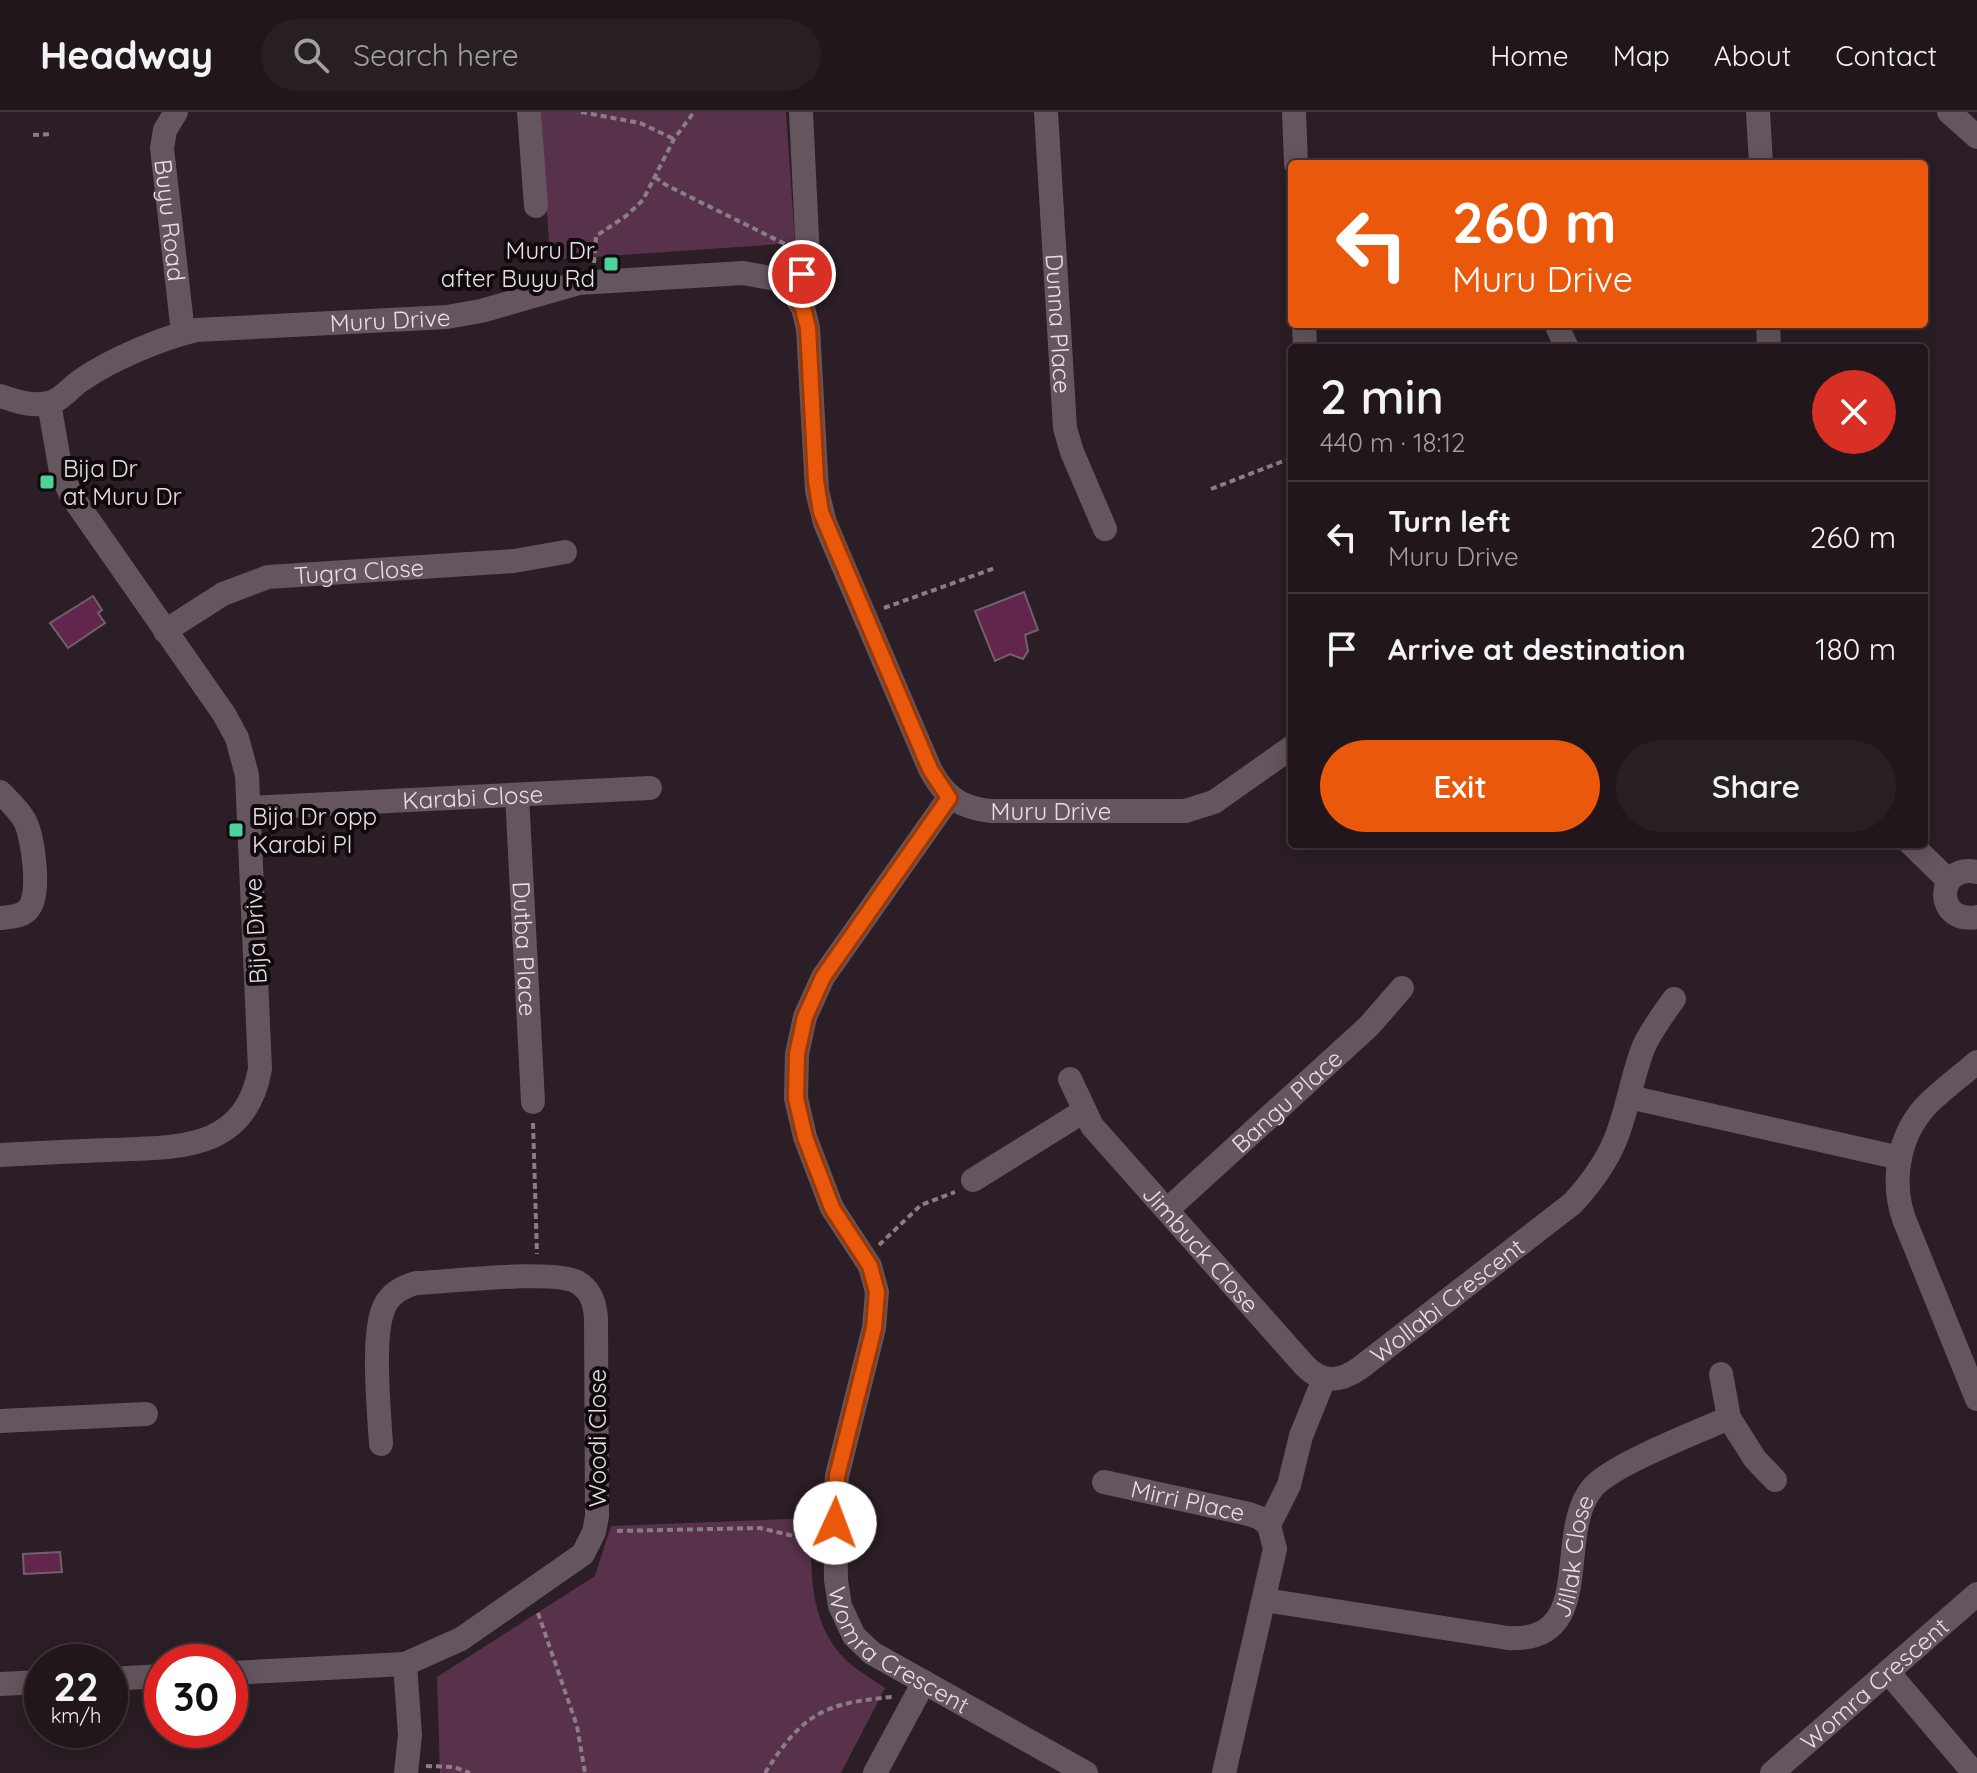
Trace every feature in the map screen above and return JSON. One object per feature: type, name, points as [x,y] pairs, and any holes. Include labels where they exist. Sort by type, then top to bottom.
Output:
[{"type":"street","name":"Buyu Road","points":[[176,112],[165,130],[162,148],[183,333]]},
{"type":"street","points":[[529,112],[536,206]]},
{"type":"street","points":[[801,112],[808,258],[792,291],[803,308],[808,328],[816,480],[821,512],[930,769],[949,798]]},
{"type":"street","name":"Dunna Place","points":[[1046,112],[1065,428],[1105,529]]},
{"type":"street","points":[[1294,112],[1296,160]]},
{"type":"street","points":[[1758,112],[1761,160]]},
{"type":"street","points":[[1950,112],[1977,137]]},
{"type":"street","name":"Muru Drive","points":[[49,403],[89,375],[183,333],[206,329],[458,316],[559,287],[592,281],[743,273],[766,275],[792,291]]},
{"type":"street","points":[[0,396],[25,403],[49,403]]},
{"type":"street","name":"Bija Drive","points":[[0,1155],[185,1146],[203,1142],[221,1133],[244,1111],[258,1082],[261,1055],[249,808],[245,763],[237,738],[224,714],[65,484],[49,403]]},
{"type":"street","name":"Tugra Close","points":[[165,631],[223,594],[268,577],[514,561],[565,552]]},
{"type":"street","name":"Muru Drive","points":[[949,798],[968,807],[991,811],[1185,811],[1214,802],[1288,750]]},
{"type":"street","name":"Karabi Close","points":[[249,808],[650,788]]},
{"type":"street","points":[[0,792],[13,805],[29,832],[35,888],[33,903],[28,910],[16,916],[0,918]]},
{"type":"street","name":"Dutba Place","points":[[517,795],[533,1102]]},
{"type":"street","name":"Womra Crescent","points":[[949,798],[823,977],[809,1005],[799,1042],[795,1082],[802,1125],[832,1208],[863,1253],[875,1280],[876,1316],[837,1476],[838,1595],[848,1627],[872,1653],[914,1689],[1086,1773]]},
{"type":"street","points":[[1915,848],[1949,881]]},
{"type":"street","points":[[1974,921],[1955,915],[1945,895],[1949,881],[1960,872],[1977,872]]},
{"type":"street","name":"Bangu Place","points":[[1167,1210],[1369,1026],[1402,988]]},
{"type":"street","name":"Wollabi Crescent","points":[[1324,1379],[1339,1380],[1360,1368],[1573,1203],[1601,1168],[1618,1133],[1647,1040],[1674,999]]},
{"type":"street","points":[[1977,1062],[1926,1106],[1907,1136],[1900,1158],[1897,1188],[1900,1208],[1977,1399]]},
{"type":"street","name":"Jimbuck Close","points":[[1070,1079],[1092,1126],[1305,1366],[1324,1379]]},
{"type":"street","points":[[1629,1097],[1900,1158]]},
{"type":"street","points":[[973,1180],[1084,1111]]},
{"type":"street","name":"Woodi Close","points":[[248,1672],[405,1664],[449,1645],[583,1554],[594,1532],[597,1516],[595,1307],[591,1296],[575,1282],[553,1276],[416,1283],[392,1295],[382,1311],[380,1322],[378,1392],[381,1444]]},
{"type":"street","points":[[1721,1374],[1729,1418],[1755,1459],[1775,1480]]},
{"type":"street","points":[[1224,1773],[1275,1549],[1269,1525],[1289,1485],[1301,1436],[1324,1379]]},
{"type":"street","points":[[0,1421],[146,1414]]},
{"type":"street","name":"Jillak Close","points":[[1264,1600],[1508,1638],[1537,1636],[1551,1628],[1562,1613],[1581,1507],[1596,1485],[1616,1471],[1729,1418]]},
{"type":"street","name":"Mirri Place","points":[[1104,1482],[1249,1514],[1269,1525]]},
{"type":"street","name":"Womra Crescent","points":[[1772,1773],[1977,1594]]},
{"type":"street","points":[[405,1664],[410,1735],[407,1770]]},
{"type":"street","points":[[1888,1672],[1974,1773]]},
{"type":"street","points":[[0,1684],[24,1683]]},
{"type":"street","points":[[875,1773],[914,1689]]},
{"type":"path","points":[[581,112],[640,123],[674,139]]},
{"type":"path","points":[[592,281],[596,236],[643,200],[674,139],[694,112]]},
{"type":"path","points":[[33,135],[52,134]]},
{"type":"path","points":[[655,177],[776,238],[808,258]]},
{"type":"path","points":[[1211,489],[1288,461]]},
{"type":"path","points":[[881,609],[995,568]]},
{"type":"path","points":[[533,1102],[538,1277]]},
{"type":"path","points":[[863,1253],[885,1242],[921,1205],[969,1186],[973,1180]]},
{"type":"path","points":[[594,1532],[760,1528],[836,1545]]},
{"type":"path","points":[[530,1592],[577,1726],[585,1773]]},
{"type":"path","points":[[765,1773],[792,1734],[811,1718],[837,1704],[914,1689]]},
{"type":"path","points":[[407,1770],[454,1767],[470,1773]]},
{"type":"shaded area","points":[[541,112],[786,112],[795,243],[550,260]]},
{"type":"shaded area","points":[[812,1518],[814,1596],[826,1632],[849,1663],[885,1688],[841,1773],[440,1773],[437,1677],[595,1576],[611,1526]]},
{"type":"building","points":[[1024,592],[1038,630],[1025,635],[1028,651],[1023,659],[1010,654],[995,661],[975,611]]},
{"type":"building","points":[[93,596],[102,610],[98,613],[105,623],[68,648],[50,623]]},
{"type":"building","points":[[60,1552],[62,1572],[24,1574],[23,1554]]},
{"type":"place","name":"Muru Dr after Buyu Rd","points":[[611,264]]},
{"type":"place","name":"Bija Dr at Muru Dr","points":[[47,482]]},
{"type":"place","name":"Bija Dr opp Karabi Pl","points":[[236,830]]},
{"type":"route","points":[[802,274],[792,291],[803,308],[808,328],[816,480],[821,512],[930,769],[949,798],[823,977],[805,1017],[797,1054],[796,1098],[805,1137],[832,1208],[870,1266],[877,1292],[874,1328],[837,1476],[835,1523]]}]
